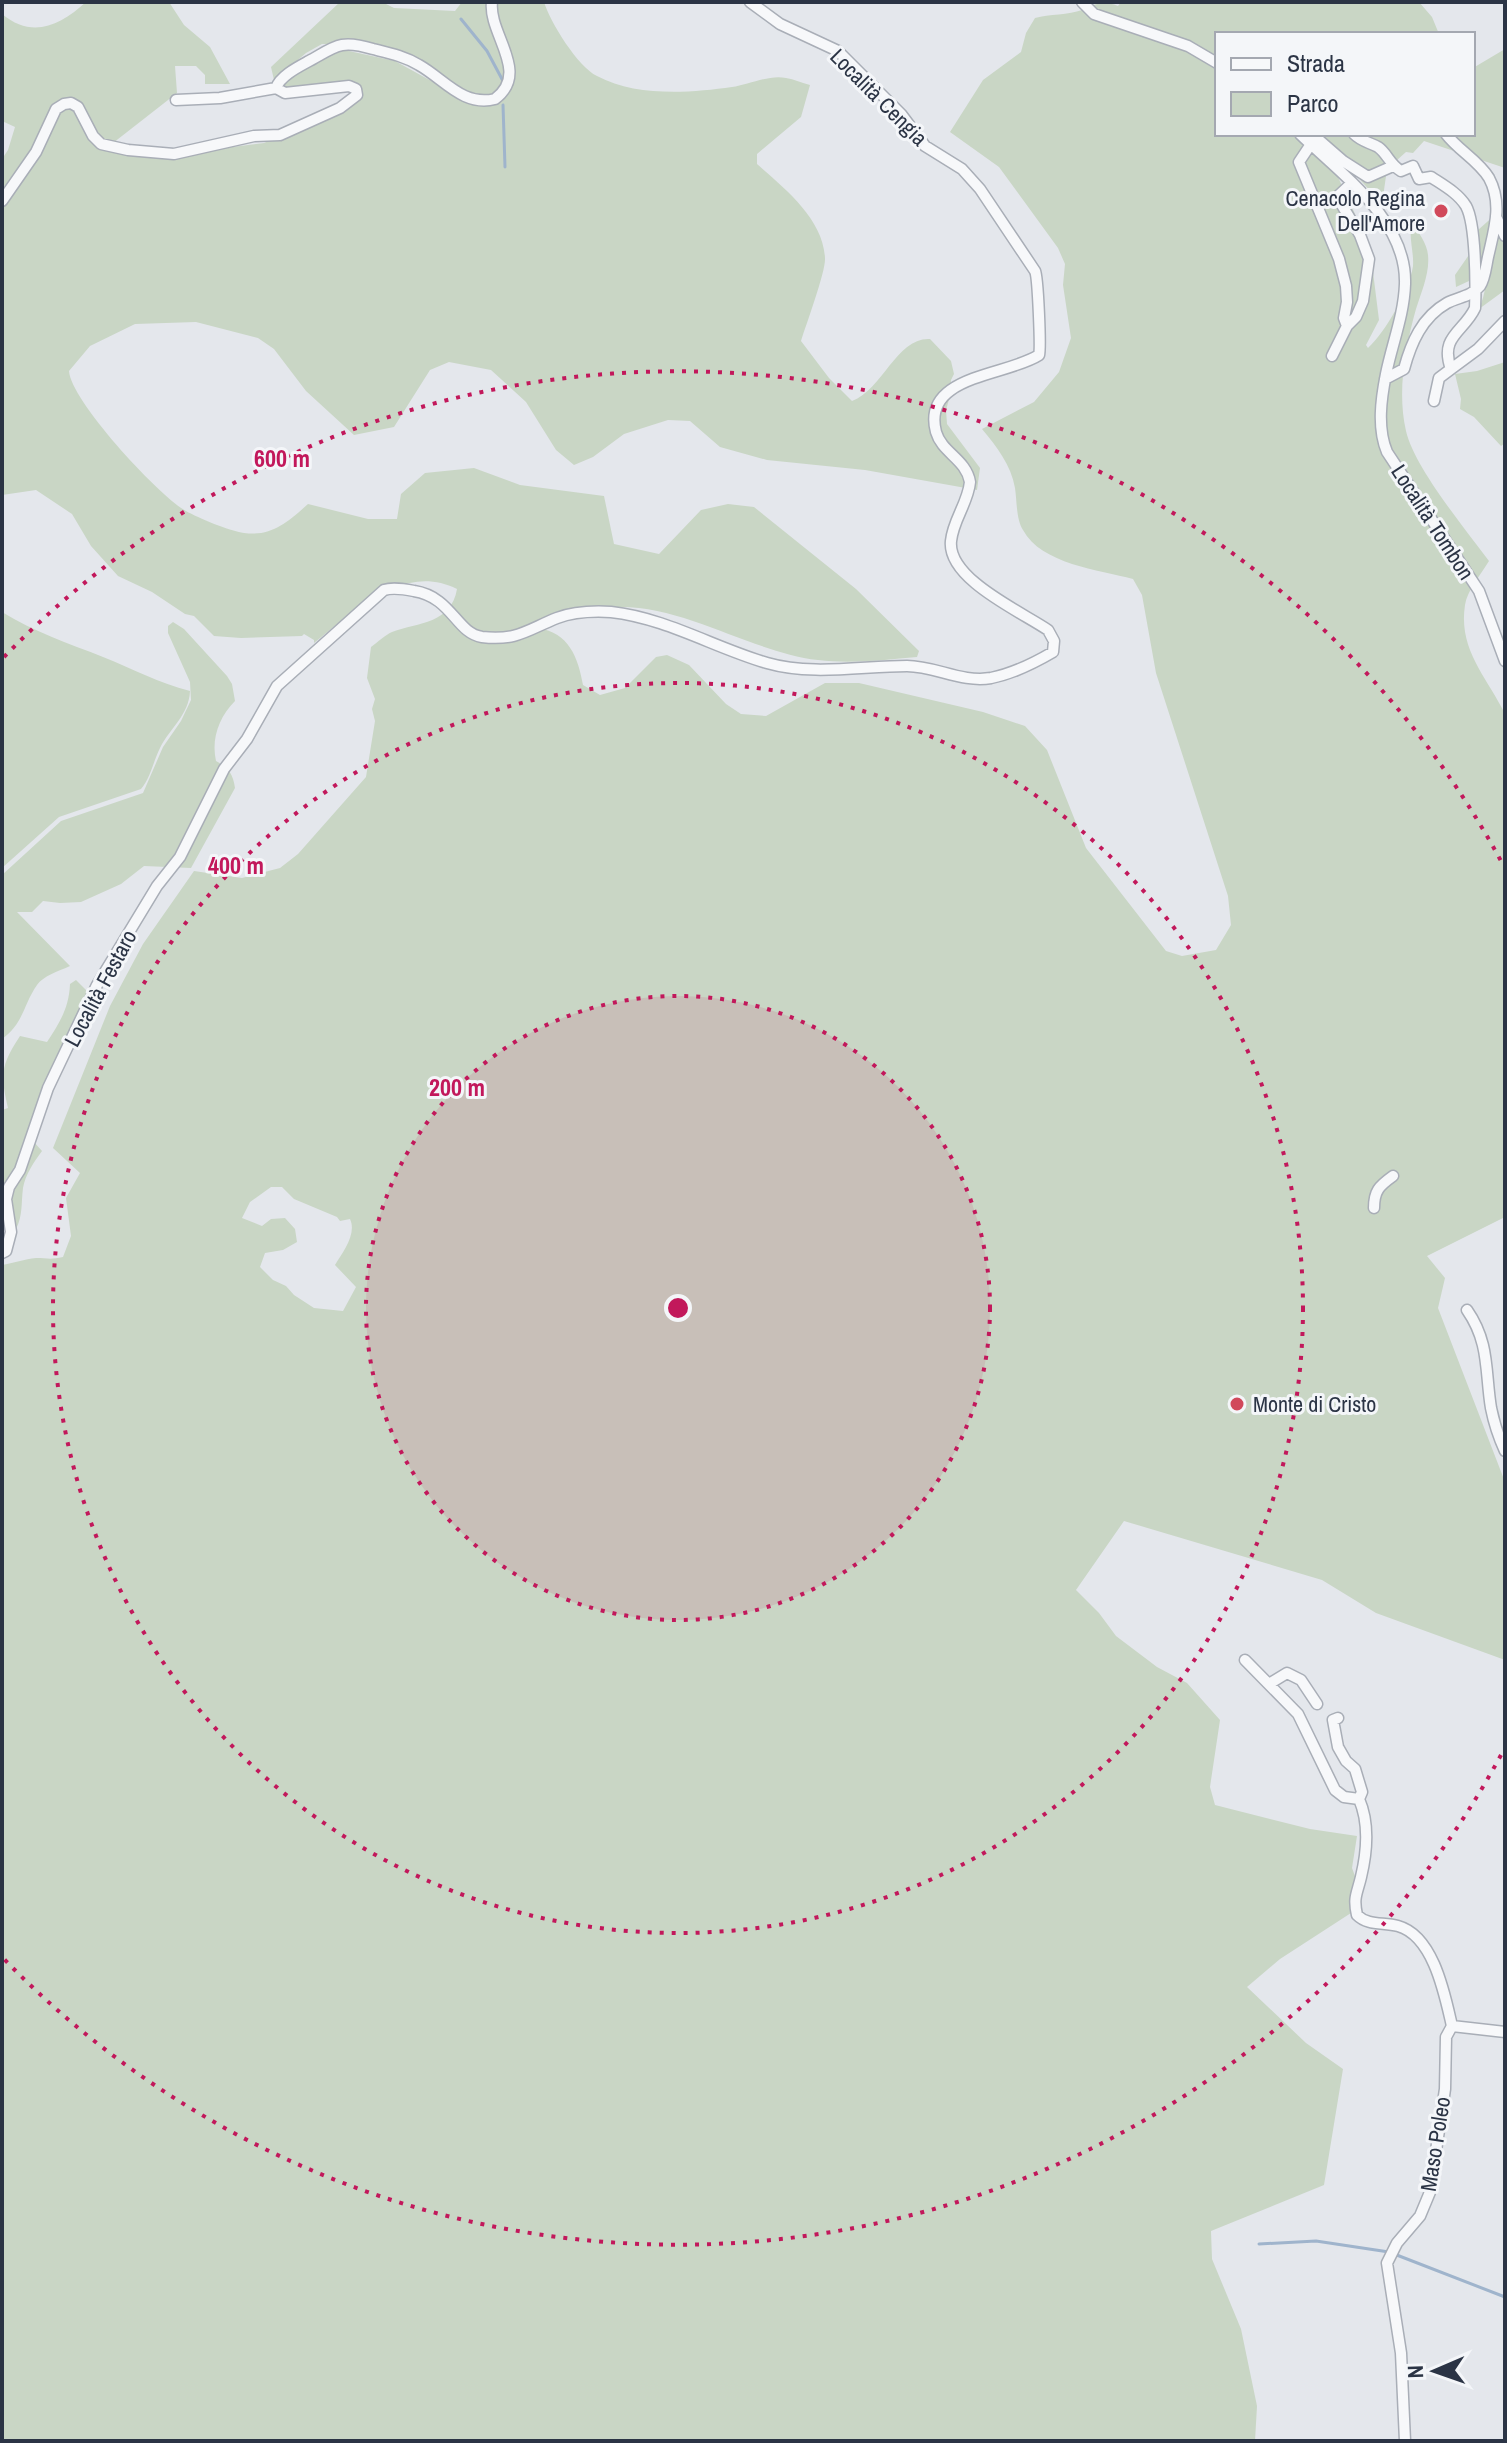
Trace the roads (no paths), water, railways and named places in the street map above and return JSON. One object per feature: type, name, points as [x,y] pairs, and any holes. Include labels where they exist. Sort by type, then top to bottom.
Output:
[{"type":"street","points":[[276,88],[277,83],[306,62],[343,45],[355,45],[386,51],[411,61],[447,87],[471,99],[495,99],[507,85],[508,60],[506,48],[492,19],[492,2]]},
{"type":"street","name":"Località Cengia","points":[[750,2],[780,24],[838,51],[901,114],[925,146],[962,169],[1010,233],[1035,271],[1039,286],[1037,304],[1042,347],[1039,355],[1009,369],[958,384],[939,399],[935,421],[939,440],[961,462],[970,482],[955,525],[952,552],[975,584],[1048,630],[1054,641],[1053,652],[989,678],[963,678],[908,666],[842,669],[786,667]]},
{"type":"street","points":[[1082,2],[1094,14],[1188,46],[1215,62]]},
{"type":"street","points":[[2,201],[36,152],[56,109],[64,104],[76,105],[93,136],[105,146],[174,154],[254,136],[280,135],[340,108],[357,95],[356,89],[349,86],[285,93],[276,88],[220,98],[176,100]]},
{"type":"street","name":"Località Tombon","points":[[1356,136],[1381,149],[1393,166],[1401,171],[1413,166],[1419,179],[1431,177],[1464,203],[1470,219],[1475,308],[1450,340],[1448,352],[1451,369]]},
{"type":"street","name":"Località Tombon","points":[[1448,136],[1479,164],[1494,188],[1497,219],[1482,283],[1476,290]]},
{"type":"street","points":[[1312,139],[1299,162],[1339,259],[1346,286],[1344,318],[1347,326]]},
{"type":"street","name":"Località Tombon","points":[[1312,139],[1368,177],[1393,166]]},
{"type":"street","name":"Località Tombon","points":[[1312,139],[1352,183],[1392,233],[1401,250],[1405,265],[1403,308],[1385,379],[1381,421],[1383,441],[1387,452],[1479,591],[1505,661]]},
{"type":"street","points":[[1332,356],[1363,301],[1369,269],[1367,249],[1337,197],[1352,183]]},
{"type":"street","name":"Località Tombon","points":[[1497,219],[1505,236]]},
{"type":"street","points":[[1385,379],[1404,369],[1421,326],[1448,303],[1476,290]]},
{"type":"street","name":"Località Tombon","points":[[1434,401],[1439,378],[1478,349],[1505,321]]},
{"type":"street","name":"Località Festaro","points":[[2,1253],[6,1251],[11,1232],[6,1199],[9,1187],[20,1170],[48,1088],[86,1006],[150,897],[180,857],[224,769],[247,739],[277,686],[369,601],[388,588],[424,593],[438,598],[463,627],[478,636],[514,638],[564,616],[609,612],[673,627],[767,663],[786,667]]},
{"type":"street","points":[[1374,1208],[1374,1196],[1379,1186],[1393,1176]]},
{"type":"street","points":[[1467,1310],[1474,1320],[1488,1361],[1491,1410],[1505,1451]]},
{"type":"street","points":[[1245,1660],[1275,1694],[1298,1714],[1335,1790],[1344,1797],[1359,1799]]},
{"type":"street","points":[[1269,1684],[1287,1673],[1301,1680],[1317,1704]]},
{"type":"street","points":[[1338,1718],[1333,1720],[1338,1747],[1355,1769],[1362,1792],[1359,1799],[1365,1813],[1366,1849],[1354,1898],[1357,1915],[1365,1922],[1399,1926],[1420,1942],[1436,1966],[1452,2026],[1505,2032]]},
{"type":"street","name":"Maso Poleo","points":[[1405,2441],[1401,2353],[1387,2263],[1392,2251],[1420,2216],[1430,2192],[1445,2089],[1446,2037],[1452,2026]]},
{"type":"waterway","points":[[461,19],[487,51],[503,81]]},
{"type":"waterway","points":[[503,105],[505,167]]},
{"type":"waterway","points":[[1259,2244],[1316,2241],[1389,2252],[1505,2297]]},
{"type":"place","name":"Cenacolo Regina Dell'Amore","points":[[1441,211]]},
{"type":"place","name":"Monte di Cristo","points":[[1237,1404]]}]
